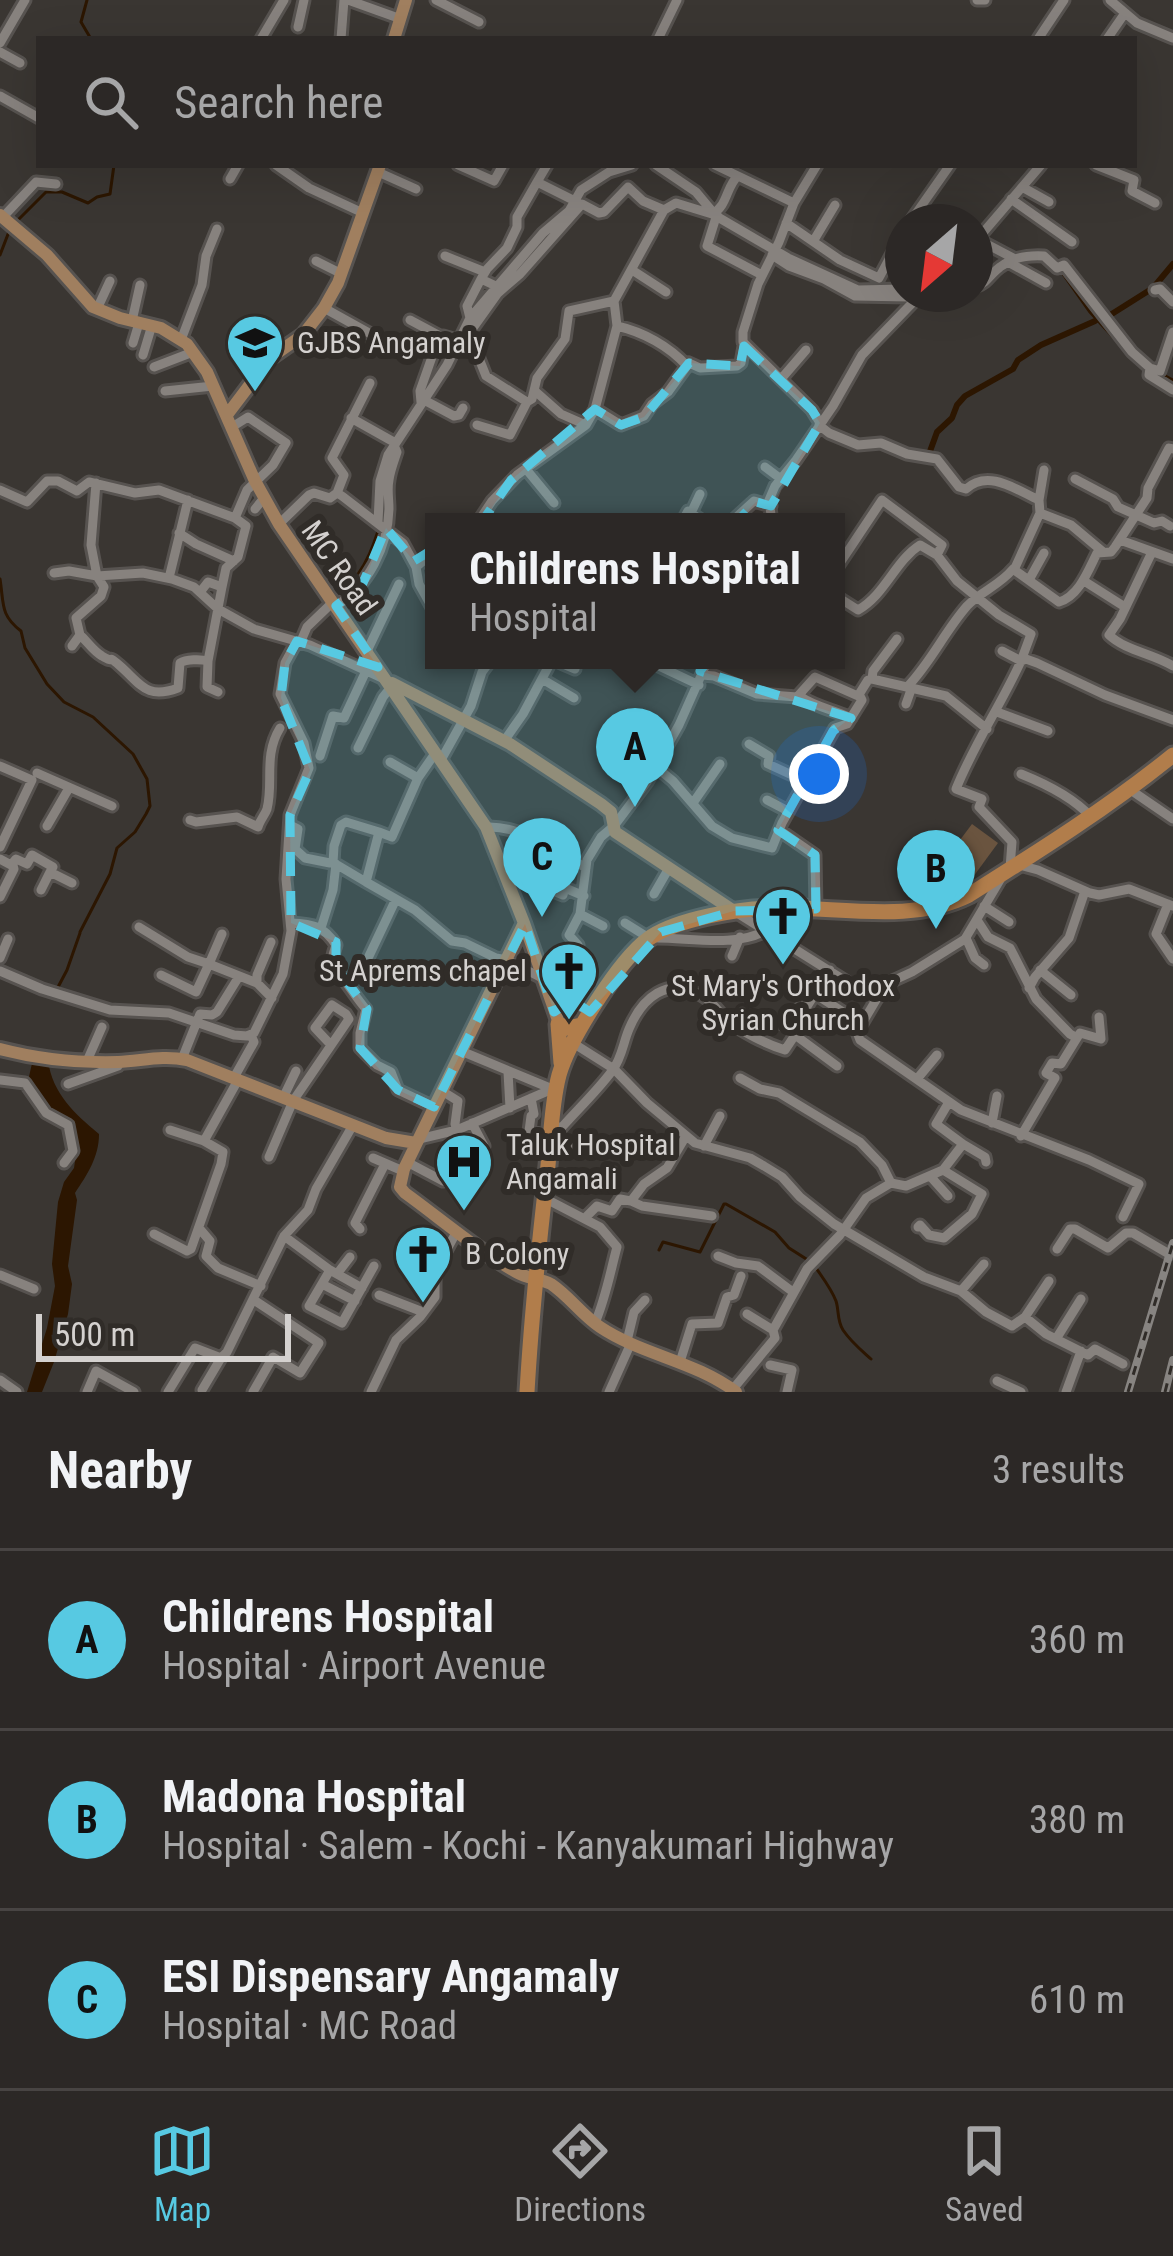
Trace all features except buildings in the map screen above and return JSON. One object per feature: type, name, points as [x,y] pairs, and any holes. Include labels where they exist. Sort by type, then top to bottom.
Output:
[{"type":"highway","points":[[738,913],[928,913],[965,902],[1173,757]]},
{"type":"highway","points":[[529,1392],[562,1086],[578,1034],[654,938],[738,913],[776,908],[892,910],[934,907],[962,898],[1135,793],[1173,757]]},
{"type":"highway","points":[[556,1082],[578,1034],[654,938]]},
{"type":"highway","points":[[556,1018],[578,1034]]},
{"type":"highway","points":[[539,1280],[550,1201],[556,1018]]},
{"type":"main road","points":[[395,36],[406,0]]},
{"type":"main road","points":[[229,421],[270,358],[302,334],[324,308],[379,169]]},
{"type":"main road","name":"MC Road","points":[[2,216],[47,255],[97,309],[181,340],[193,352],[229,421],[255,481],[259,503],[279,524],[486,827],[556,1018]]},
{"type":"main road","points":[[389,683],[504,741],[601,804],[611,812],[615,832],[738,913]]},
{"type":"main road","points":[[524,923],[405,1167],[400,1187],[510,1269],[558,1288],[595,1323],[734,1391]]},
{"type":"main road","points":[[0,1048],[87,1060],[182,1059],[394,1141],[418,1141]]},
{"type":"street","points":[[0,43],[25,0]]},
{"type":"street","points":[[263,36],[284,0]]},
{"type":"street","points":[[341,36],[346,0],[400,19]]},
{"type":"street","points":[[436,0],[479,22]]},
{"type":"street","points":[[659,36],[677,0]]},
{"type":"street","points":[[1040,36],[1064,0]]},
{"type":"street","points":[[1110,0],[1148,29],[1173,38]]},
{"type":"street","points":[[298,27],[303,1]]},
{"type":"street","points":[[1109,36],[1125,13]]},
{"type":"street","points":[[0,52],[20,63]]},
{"type":"street","points":[[0,96],[36,116]]},
{"type":"street","points":[[230,179],[236,168]]},
{"type":"street","points":[[280,168],[309,188],[363,213]]},
{"type":"street","points":[[465,168],[494,181],[501,168]]},
{"type":"street","points":[[470,318],[467,306],[483,275],[507,248],[517,217],[545,168]]},
{"type":"street","points":[[460,341],[510,274],[579,203],[588,183],[625,168]]},
{"type":"street","points":[[722,168],[794,203]]},
{"type":"street","points":[[747,168],[713,215],[706,246],[762,275]]},
{"type":"street","points":[[596,410],[621,425],[641,418],[690,362],[697,368],[741,363],[743,332],[762,275],[815,168]]},
{"type":"street","points":[[923,204],[948,168]]},
{"type":"street","points":[[993,220],[1039,168]]},
{"type":"street","points":[[1112,168],[1134,179],[1132,191],[1155,203]]},
{"type":"street","points":[[379,169],[416,189]]},
{"type":"street","points":[[678,170],[713,215]]},
{"type":"street","points":[[2,216],[36,182],[56,184]]},
{"type":"street","points":[[537,182],[599,213],[628,187],[644,202],[664,210]]},
{"type":"street","points":[[1022,188],[1048,202]]},
{"type":"street","points":[[1011,199],[1072,242]]},
{"type":"street","points":[[484,513],[517,475],[586,425],[596,410],[617,326],[614,301],[664,210],[676,203],[713,215],[774,252],[858,290],[885,289]]},
{"type":"street","points":[[814,240],[835,205]]},
{"type":"street","points":[[786,224],[851,266],[879,278],[885,267]]},
{"type":"street","points":[[517,227],[541,242]]},
{"type":"street","points":[[181,340],[217,229]]},
{"type":"street","points":[[993,250],[1046,284]]},
{"type":"street","points":[[774,252],[789,266],[855,296],[885,296]]},
{"type":"street","points":[[993,275],[1030,255],[1066,266],[1150,370],[1160,371],[1173,332]]},
{"type":"street","points":[[445,256],[499,288]]},
{"type":"street","points":[[316,261],[341,274]]},
{"type":"street","points":[[632,270],[665,292]]},
{"type":"street","points":[[97,309],[110,280]]},
{"type":"street","points":[[140,285],[143,355]]},
{"type":"street","points":[[251,1035],[285,969],[291,923],[286,888],[290,820],[309,769],[304,743],[280,694],[285,663],[314,620],[374,566],[381,524],[389,508],[388,481],[395,447],[447,365],[470,318],[499,288]]},
{"type":"street","points":[[1155,290],[1160,289],[1173,302]]},
{"type":"street","points":[[477,425],[510,435],[532,399],[536,378],[566,339],[569,311],[614,301]]},
{"type":"street","points":[[324,308],[378,338]]},
{"type":"street","points":[[771,513],[769,500],[781,479],[862,355],[904,312]]},
{"type":"street","points":[[410,320],[460,341],[478,356],[486,376],[527,402]]},
{"type":"street","points":[[133,343],[141,323]]},
{"type":"street","points":[[617,326],[661,344],[687,365]]},
{"type":"street","points":[[440,336],[420,391],[423,401],[454,416],[463,408]]},
{"type":"street","points":[[744,346],[812,410],[829,434],[858,445],[878,442],[937,460],[959,487],[966,489],[975,481],[991,479],[1039,500]]},
{"type":"street","points":[[782,379],[806,350]]},
{"type":"street","points":[[154,367],[193,352]]},
{"type":"street","points":[[1150,370],[1149,375],[1173,391]]},
{"type":"street","points":[[279,524],[309,495],[330,498],[337,494],[344,475],[332,458],[370,383]]},
{"type":"street","points":[[164,391],[213,386]]},
{"type":"street","points":[[535,391],[561,414],[586,425]]},
{"type":"street","points":[[229,421],[248,417],[286,443],[255,481],[236,518]]},
{"type":"street","points":[[351,418],[395,447]]},
{"type":"street","points":[[1014,569],[1064,603],[1084,580],[1097,553],[1111,552],[1120,540],[1172,446]]},
{"type":"street","points":[[765,466],[781,479]]},
{"type":"street","points":[[526,469],[554,503]]},
{"type":"street","points":[[906,704],[910,687],[964,610],[1014,569],[1040,513],[1044,470]]},
{"type":"street","points":[[1075,479],[1113,499],[1118,507],[1170,526]]},
{"type":"street","points":[[0,490],[27,502],[47,481],[77,491],[89,482],[135,493],[159,490],[246,526],[238,556],[226,568],[208,661],[207,687],[218,692]]},
{"type":"street","points":[[96,483],[91,545],[104,587],[101,596],[76,618],[80,635],[98,654],[117,662],[134,682],[158,693],[178,688],[184,660],[208,661]]},
{"type":"street","points":[[337,494],[403,543],[425,595]]},
{"type":"street","points":[[687,513],[700,494]]},
{"type":"street","points":[[169,578],[188,500]]},
{"type":"street","points":[[845,555],[882,500],[942,545],[938,555]]},
{"type":"street","points":[[740,513],[754,501],[771,506]]},
{"type":"street","points":[[1040,513],[1071,525],[1102,551]]},
{"type":"street","points":[[179,533],[234,561]]},
{"type":"street","points":[[1120,540],[1173,559]]},
{"type":"street","points":[[845,603],[864,608],[917,546],[938,555],[957,581],[1031,634],[956,789],[982,799],[979,807],[1012,842],[1012,869],[966,938],[888,983],[857,1036],[961,1111],[1139,1184],[1123,1216]]},
{"type":"street","points":[[1152,552],[1109,637],[1173,665]]},
{"type":"street","points":[[1029,580],[1044,553]]},
{"type":"street","points":[[416,567],[425,560]]},
{"type":"street","points":[[54,573],[143,573],[169,578],[201,591],[218,609],[254,629],[301,639],[389,683],[358,748]]},
{"type":"street","points":[[1084,580],[1125,608]]},
{"type":"street","points":[[201,591],[208,582],[222,587]]},
{"type":"street","points":[[367,651],[399,584]]},
{"type":"street","points":[[72,646],[80,635]]},
{"type":"street","points":[[872,679],[897,639]]},
{"type":"street","points":[[1002,651],[1173,721]]},
{"type":"street","points":[[322,928],[333,890],[334,846],[341,825],[346,822],[392,837],[418,778],[464,719],[477,694],[481,669]]},
{"type":"street","points":[[504,741],[548,669]]},
{"type":"street","points":[[670,669],[700,680],[714,676],[757,694],[801,697],[851,718]]},
{"type":"street","points":[[550,997],[578,945],[569,935],[580,914],[587,860],[656,767],[704,669]]},
{"type":"street","points":[[320,757],[333,716],[344,718],[366,671]]},
{"type":"street","points":[[801,697],[817,676],[860,696]]},
{"type":"street","points":[[542,679],[574,698]]},
{"type":"street","points":[[656,767],[712,826],[732,838],[772,848],[835,728],[846,726],[868,680],[946,696],[987,729]]},
{"type":"street","points":[[1105,712],[1111,697]]},
{"type":"street","points":[[997,712],[1048,731]]},
{"type":"street","points":[[190,820],[237,817],[258,826],[267,811],[270,758],[280,728]]},
{"type":"street","points":[[749,744],[769,756],[768,764],[805,782]]},
{"type":"street","points":[[390,762],[418,778]]},
{"type":"street","points":[[693,802],[720,764]]},
{"type":"street","points":[[0,766],[32,780],[0,847]]},
{"type":"street","points":[[37,773],[112,806]]},
{"type":"street","points":[[1021,775],[1047,785],[1091,817]]},
{"type":"street","points":[[47,826],[70,788]]},
{"type":"street","points":[[1135,793],[1173,820]]},
{"type":"street","points":[[767,800],[788,811]]},
{"type":"street","points":[[267,811],[290,820],[298,829],[295,849],[305,858],[334,863],[422,915],[452,941],[544,979]]},
{"type":"street","points":[[486,827],[498,826],[530,838],[586,868]]},
{"type":"street","points":[[779,830],[815,855]]},
{"type":"street","points":[[366,882],[379,832]]},
{"type":"street","points":[[815,855],[830,846]]},
{"type":"street","points":[[0,897],[16,859],[27,864],[32,855],[53,867],[41,890]]},
{"type":"street","points":[[815,855],[816,909]]},
{"type":"street","points":[[0,859],[13,865]]},
{"type":"street","points":[[655,894],[669,868]]},
{"type":"street","points":[[1012,869],[1038,870],[1100,895],[1129,890],[1171,905],[1156,934],[1173,959]]},
{"type":"street","points":[[50,872],[72,884]]},
{"type":"street","points":[[509,882],[519,878],[562,895],[565,888],[584,896]]},
{"type":"street","points":[[1029,988],[1069,938],[1085,891]]},
{"type":"street","points":[[369,956],[396,899]]},
{"type":"street","points":[[984,906],[1009,922]]},
{"type":"street","points":[[738,913],[876,1000]]},
{"type":"street","points":[[580,914],[603,926]]},
{"type":"street","points":[[977,920],[988,937],[1014,954],[1029,988],[1077,1038]]},
{"type":"street","points":[[291,923],[322,928],[335,946],[336,968],[366,1009],[360,1048],[392,1072],[398,1090],[434,1107]]},
{"type":"street","points":[[625,923],[654,938],[740,938],[765,931]]},
{"type":"street","points":[[139,926],[188,957],[257,983],[272,998]]},
{"type":"street","points":[[160,975],[196,992],[222,934]]},
{"type":"street","points":[[733,956],[740,938]]},
{"type":"street","points":[[966,938],[975,958],[984,965]]},
{"type":"street","points":[[0,958],[8,939]]},
{"type":"street","points":[[257,983],[271,942]]},
{"type":"street","points":[[554,1135],[614,1069],[628,1030],[656,992],[669,988],[693,991],[728,1020],[784,1050],[799,1009],[805,1011],[830,970]]},
{"type":"street","points":[[1040,970],[1071,995]]},
{"type":"street","points":[[0,971],[110,1010],[162,1012],[234,1035],[251,1035]]},
{"type":"street","points":[[182,1059],[201,1013],[212,1016],[217,1012],[238,978]]},
{"type":"street","points":[[815,994],[843,1012]]},
{"type":"street","points":[[556,1018],[570,1001],[578,1034],[686,1136],[764,1166],[818,1213],[869,1246],[933,1282],[961,1291],[1012,1326],[1025,1317],[1049,1281]]},
{"type":"street","points":[[1022,1136],[1055,1078],[1046,1073],[1052,1063],[1061,1064],[1080,1034],[1101,1039],[1099,1017]]},
{"type":"street","points":[[756,1036],[771,1019],[837,1066]]},
{"type":"street","points":[[87,1060],[102,1027]]},
{"type":"street","points":[[204,1141],[238,1080],[236,1074],[254,1042],[251,1035]]},
{"type":"street","points":[[288,1100],[331,1045]]},
{"type":"street","points":[[461,1051],[508,1072],[556,1082]]},
{"type":"street","points":[[917,1079],[937,1054]]},
{"type":"street","points":[[68,1084],[129,1061]]},
{"type":"street","points":[[268,1157],[296,1071]]},
{"type":"street","points":[[508,1072],[510,1108]]},
{"type":"street","points":[[740,1078],[753,1087],[779,1093],[860,1142],[882,1165],[891,1183]]},
{"type":"street","points":[[0,1080],[25,1083],[47,1114],[69,1126],[73,1151],[64,1163]]},
{"type":"street","points":[[418,1141],[510,1108],[556,1082]]},
{"type":"street","points":[[442,1091],[458,1101],[454,1118],[464,1159]]},
{"type":"street","points":[[992,1123],[998,1096]]},
{"type":"street","points":[[531,1098],[535,1114],[529,1131],[592,1147]]},
{"type":"street","points":[[950,1102],[934,1130],[985,1157],[986,1162]]},
{"type":"street","points":[[704,1146],[720,1116]]},
{"type":"street","points":[[472,1123],[484,1146]]},
{"type":"street","points":[[202,1390],[237,1336],[284,1235],[308,1210],[353,1125]]},
{"type":"street","points":[[154,1234],[191,1250],[223,1152],[170,1130]]},
{"type":"street","points":[[631,1201],[644,1184],[667,1168],[686,1136]]},
{"type":"street","points":[[734,1391],[775,1338],[773,1330],[807,1269],[866,1198],[891,1183],[906,1186],[943,1170],[963,1144]]},
{"type":"street","points":[[374,1158],[443,1181],[451,1169]]},
{"type":"street","points":[[359,1229],[355,1223],[385,1164]]},
{"type":"street","points":[[918,1227],[944,1238],[979,1204],[982,1194],[943,1170]]},
{"type":"street","points":[[931,1176],[948,1196]]},
{"type":"street","points":[[585,1219],[597,1207],[612,1211],[620,1199],[712,1216]]},
{"type":"street","points":[[550,1201],[600,1226],[617,1247],[595,1323]]},
{"type":"street","points":[[199,1228],[210,1240],[206,1256],[218,1268],[261,1286]]},
{"type":"street","points":[[1057,1249],[1075,1228],[1108,1248],[1132,1233],[1169,1254]]},
{"type":"street","points":[[371,1392],[396,1340],[435,1297],[440,1262],[457,1231]]},
{"type":"street","points":[[284,1235],[362,1288]]},
{"type":"street","points":[[718,1256],[758,1266],[793,1292]]},
{"type":"street","points":[[350,1257],[322,1284],[309,1306],[342,1323],[374,1266]]},
{"type":"street","points":[[961,1291],[984,1264]]},
{"type":"street","points":[[0,1275],[34,1289]]},
{"type":"street","points":[[680,1362],[692,1324],[718,1323],[727,1298],[740,1297],[741,1276]]},
{"type":"street","points":[[322,1284],[355,1301]]},
{"type":"street","points":[[379,1294],[423,1312]]},
{"type":"street","points":[[1056,1339],[1081,1299]]},
{"type":"street","points":[[253,1392],[273,1357],[299,1373],[319,1343],[254,1300]]},
{"type":"street","points":[[609,1392],[629,1342],[634,1312],[645,1300]]},
{"type":"street","points":[[747,1314],[773,1330]]},
{"type":"street","points":[[1025,1317],[1081,1352],[1088,1355],[1095,1349],[1123,1364]]},
{"type":"street","points":[[168,1392],[195,1348],[220,1358]]},
{"type":"street","points":[[1066,1392],[1081,1352]]},
{"type":"street","points":[[770,1365],[792,1370],[787,1392]]},
{"type":"street","points":[[87,1392],[96,1371],[117,1388],[134,1392]]},
{"type":"street","points":[[0,1380],[17,1392]]},
{"type":"street","points":[[997,1381],[1022,1392]]},
{"type":"highlighted area","points":[[744,346],[812,410],[820,423],[771,506],[756,502],[712,547],[704,585],[747,613],[700,671],[851,718],[833,731],[778,830],[815,855],[816,909],[734,911],[661,932],[590,1012],[572,1000],[554,1012],[525,924],[434,1107],[398,1090],[360,1048],[367,1009],[336,967],[336,942],[291,923],[290,815],[310,770],[281,698],[285,663],[297,641],[378,667],[336,606],[363,583],[386,528],[414,561],[453,537],[467,543],[511,480],[595,409],[621,425],[644,417],[689,363],[740,366]]},
{"type":"shaded area","points":[[972,824],[998,843],[965,888],[939,868]]},
{"type":"shaded area","points":[[33,1059],[48,1061],[60,1093],[99,1134],[95,1158],[75,1193],[68,1314],[42,1392],[27,1392],[55,1286],[52,1264],[58,1202],[74,1168],[77,1148],[75,1128],[50,1113],[28,1081]]},
{"type":"waterway","points":[[87,0],[81,22],[89,36]]},
{"type":"waterway","points":[[16,222],[46,192],[62,192],[88,203],[110,194],[114,168]]},
{"type":"waterway","points":[[0,255],[10,229]]},
{"type":"waterway","points":[[512,275],[535,249]]},
{"type":"waterway","points":[[1107,317],[1153,288],[1173,264]]},
{"type":"waterway","points":[[1060,267],[1091,311],[1139,363]]},
{"type":"waterway","points":[[925,456],[965,396],[1013,369],[1041,345],[1095,321]]},
{"type":"waterway","points":[[1155,372],[1173,382]]},
{"type":"waterway","points":[[343,594],[371,554],[386,508]]},
{"type":"waterway","points":[[0,579],[6,614],[21,631],[25,648],[47,684],[133,754],[147,779],[150,806],[135,832],[117,848],[110,874],[80,932]]},
{"type":"waterway","points":[[57,989],[80,933]]},
{"type":"waterway","points":[[659,1250],[663,1242],[700,1252],[726,1204],[775,1232],[811,1262]]},
{"type":"waterway","points":[[814,1265],[834,1296],[843,1330],[871,1359]]},
{"type":"railway","points":[[1128,1392],[1173,1243]]},
{"type":"railway","points":[[1165,1392],[1173,1360]]},
{"type":"place","name":"GJBS Angamaly","points":[[255,394]]},
{"type":"place","name":"Childrens Hospital","points":[[635,807]]},
{"type":"place","name":"ESI Dispensary Angamaly","points":[[542,917]]},
{"type":"place","name":"Madona Hospital","points":[[936,929]]},
{"type":"place","name":"St Mary's Orthodox Syrian Church","points":[[783,967]]},
{"type":"place","name":"St Aprems chapel","points":[[569,1022]]},
{"type":"place","name":"Taluk Hospital Angamali","points":[[464,1213]]},
{"type":"place","name":"B Colony","points":[[423,1305]]}]
